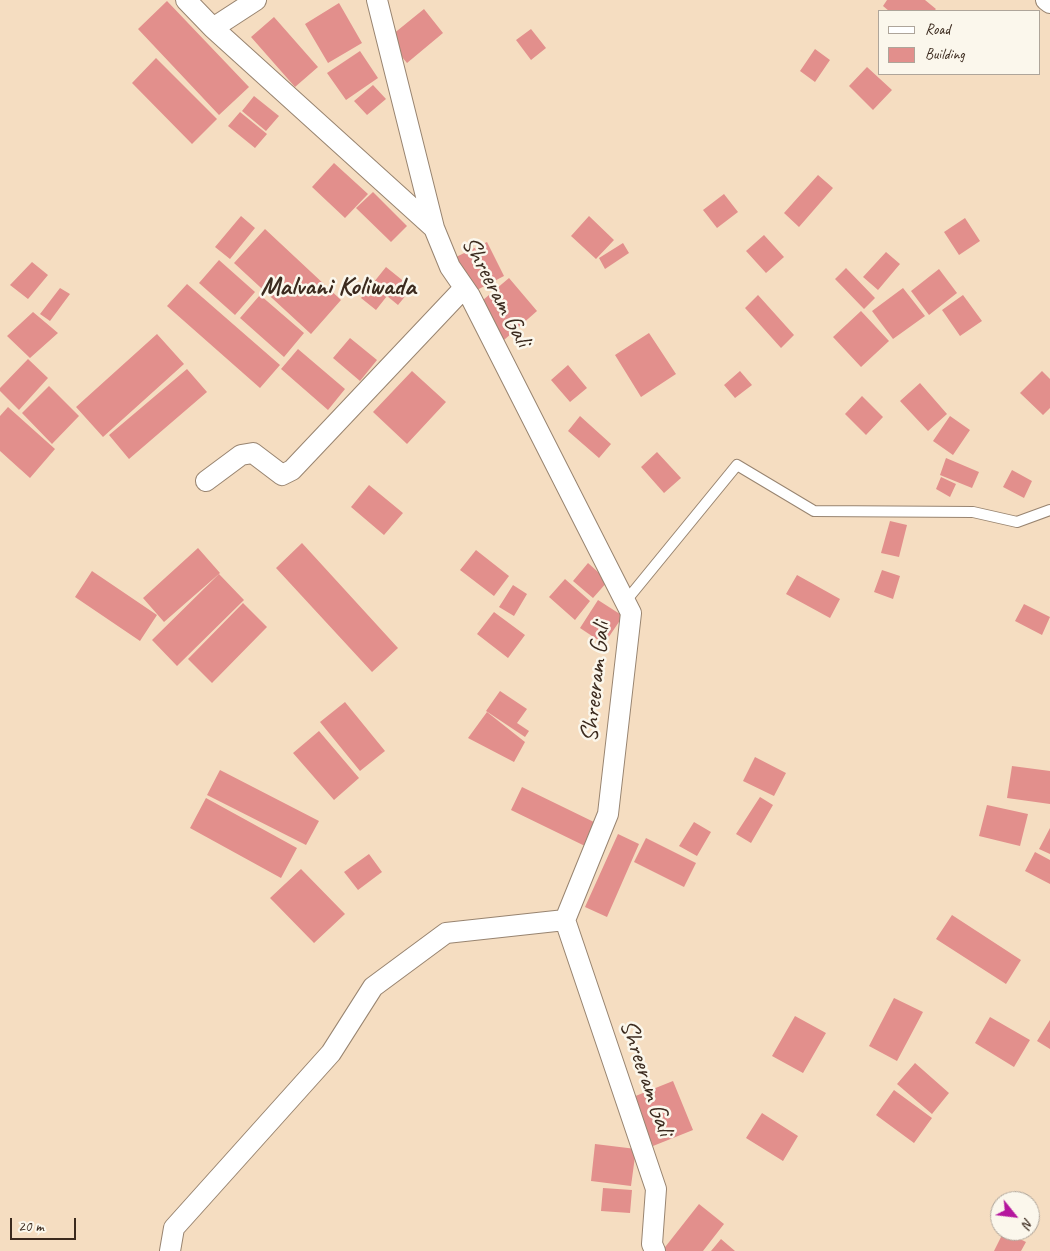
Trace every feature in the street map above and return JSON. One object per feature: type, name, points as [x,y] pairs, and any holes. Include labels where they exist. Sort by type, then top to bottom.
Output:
[{"type":"street","points":[[186,0],[213,28],[434,228]]},
{"type":"street","points":[[213,28],[256,0]]},
{"type":"street","name":"Shreeram Gali","points":[[377,0],[434,228],[450,267],[464,288],[630,613],[608,814],[565,920],[656,1189],[652,1244],[655,1251]]},
{"type":"street","points":[[1046,0],[1050,3]]},
{"type":"street","points":[[206,481],[241,455],[253,453],[282,475],[292,470],[464,288]]},
{"type":"street","points":[[170,1251],[174,1228],[331,1053],[373,987],[446,933],[565,920]]},
{"type":"lane","points":[[625,602],[737,466],[814,511],[973,512],[1016,522],[1050,510]]},
{"type":"building","points":[[887,0],[925,0],[936,9],[888,10],[883,6]]},
{"type":"building","points":[[167,1],[249,87],[219,115],[138,29]]},
{"type":"building","points":[[339,3],[362,43],[328,63],[305,24]]},
{"type":"building","points":[[424,9],[443,33],[407,63],[387,39]]},
{"type":"building","points":[[274,17],[318,67],[295,87],[251,37]]},
{"type":"building","points":[[531,29],[546,48],[531,60],[516,40]]},
{"type":"building","points":[[815,49],[830,60],[815,82],[800,71]]},
{"type":"building","points":[[360,51],[378,78],[346,100],[327,73]]},
{"type":"building","points":[[156,58],[217,119],[192,144],[132,83]]},
{"type":"building","points":[[867,67],[892,90],[873,110],[849,86]]},
{"type":"building","points":[[373,85],[386,99],[367,115],[354,101]]},
{"type":"building","points":[[254,96],[279,116],[266,131],[242,111]]},
{"type":"building","points":[[240,112],[267,134],[255,148],[228,126]]},
{"type":"building","points":[[334,163],[368,194],[345,218],[312,187]]},
{"type":"building","points":[[818,175],[833,188],[799,227],[784,213]]},
{"type":"building","points":[[373,192],[407,226],[391,242],[356,208]]},
{"type":"building","points":[[724,194],[738,212],[717,228],[703,210]]},
{"type":"building","points":[[241,216],[255,228],[230,259],[215,247]]},
{"type":"building","points":[[589,216],[614,240],[596,259],[571,236]]},
{"type":"building","points":[[965,218],[980,241],[959,255],[944,232]]},
{"type":"building","points":[[265,229],[341,300],[311,334],[234,263]]},
{"type":"building","points":[[764,235],[784,257],[766,273],[746,251]]},
{"type":"building","points":[[487,242],[504,276],[473,292],[456,257]]},
{"type":"building","points":[[623,243],[629,253],[605,269],[599,258]]},
{"type":"building","points":[[886,252],[900,264],[878,290],[863,277]]},
{"type":"building","points":[[219,260],[255,292],[235,315],[199,283]]},
{"type":"building","points":[[32,262],[48,275],[28,299],[10,285]]},
{"type":"building","points":[[386,267],[412,288],[398,305],[387,296],[376,310],[361,298]]},
{"type":"building","points":[[846,268],[875,298],[864,309],[835,279]]},
{"type":"building","points":[[939,269],[957,293],[929,315],[911,291]]},
{"type":"building","points":[[509,278],[537,311],[504,340],[476,306]]},
{"type":"building","points":[[187,284],[280,365],[260,388],[167,306]]},
{"type":"building","points":[[60,288],[70,294],[50,321],[40,314]]},
{"type":"building","points":[[903,288],[925,316],[893,339],[872,311]]},
{"type":"building","points":[[260,295],[304,333],[284,357],[240,318]]},
{"type":"building","points":[[758,295],[794,335],[781,348],[745,308]]},
{"type":"building","points":[[963,295],[982,321],[960,336],[942,310]]},
{"type":"building","points":[[861,311],[889,341],[861,367],[833,337]]},
{"type":"building","points":[[33,312],[58,333],[30,358],[7,336]]},
{"type":"building","points":[[649,333],[676,374],[641,397],[615,355]]},
{"type":"building","points":[[157,334],[184,364],[103,437],[76,407]]},
{"type":"building","points":[[350,338],[377,360],[360,381],[333,358]]},
{"type":"building","points":[[298,349],[345,389],[328,410],[281,369]]},
{"type":"building","points":[[28,359],[48,378],[19,410],[0,391],[0,388]]},
{"type":"building","points":[[568,365],[587,388],[570,402],[551,380]]},
{"type":"building","points":[[187,369],[207,392],[129,459],[109,435]]},
{"type":"building","points":[[412,371],[446,402],[407,444],[373,412]]},
{"type":"building","points":[[740,371],[752,385],[735,398],[724,385]]},
{"type":"building","points":[[1042,371],[1050,379],[1050,408],[1043,415],[1020,393]]},
{"type":"building","points":[[920,383],[947,414],[928,431],[900,401]]},
{"type":"building","points":[[49,386],[79,416],[52,444],[22,413]]},
{"type":"building","points":[[862,396],[883,417],[866,435],[845,414]]},
{"type":"building","points":[[8,407],[55,449],[30,478],[0,451],[0,416]]},
{"type":"building","points":[[580,416],[611,444],[599,458],[568,431]]},
{"type":"building","points":[[950,416],[970,430],[953,455],[933,441]]},
{"type":"building","points":[[657,452],[681,478],[664,493],[641,467]]},
{"type":"building","points":[[946,458],[979,472],[972,488],[940,475]]},
{"type":"building","points":[[1012,470],[1032,481],[1024,498],[1003,487]]},
{"type":"building","points":[[941,477],[956,484],[950,497],[936,489]]},
{"type":"building","points":[[369,485],[403,513],[384,535],[351,507]]},
{"type":"building","points":[[890,521],[907,525],[899,557],[881,553]]},
{"type":"building","points":[[302,543],[398,648],[372,672],[276,568]]},
{"type":"building","points":[[198,548],[220,573],[164,622],[143,598]]},
{"type":"building","points":[[476,550],[509,576],[494,596],[460,570]]},
{"type":"building","points":[[588,563],[608,581],[593,598],[573,581]]},
{"type":"building","points":[[882,570],[900,576],[893,599],[874,592]]},
{"type":"building","points":[[92,571],[157,615],[140,641],[75,597]]},
{"type":"building","points":[[219,574],[244,600],[177,666],[152,640]]},
{"type":"building","points":[[797,575],[840,599],[830,618],[786,594]]},
{"type":"building","points":[[565,579],[590,601],[575,620],[549,597]]},
{"type":"building","points":[[513,585],[527,594],[514,616],[499,607]]},
{"type":"building","points":[[598,600],[623,616],[604,644],[580,628]]},
{"type":"building","points":[[243,603],[267,627],[212,683],[188,659]]},
{"type":"building","points":[[1024,604],[1050,617],[1042,635],[1015,621]]},
{"type":"building","points":[[494,612],[525,635],[508,658],[477,634]]},
{"type":"building","points":[[500,691],[527,709],[517,723],[529,731],[525,737],[486,711]]},
{"type":"building","points":[[345,702],[385,751],[360,771],[320,722]]},
{"type":"building","points":[[487,712],[525,742],[514,762],[468,738]]},
{"type":"building","points":[[319,731],[359,778],[334,800],[293,753]]},
{"type":"building","points":[[755,757],[786,773],[774,796],[743,781]]},
{"type":"building","points":[[1012,766],[1050,771],[1050,804],[1007,798]]},
{"type":"building","points":[[220,770],[319,821],[306,845],[207,795]]},
{"type":"building","points":[[522,787],[598,824],[587,847],[511,810]]},
{"type":"building","points":[[760,797],[773,805],[751,843],[736,834]]},
{"type":"building","points":[[206,798],[297,848],[281,878],[190,828]]},
{"type":"building","points":[[987,805],[1028,814],[1020,846],[979,836]]},
{"type":"building","points":[[694,822],[711,832],[697,856],[679,846]]},
{"type":"building","points":[[1050,828],[1050,854],[1039,849]]},
{"type":"building","points":[[618,834],[639,844],[607,917],[585,907]]},
{"type":"building","points":[[646,838],[696,863],[684,887],[634,862]]},
{"type":"building","points":[[1035,852],[1050,860],[1050,884],[1025,871]]},
{"type":"building","points":[[369,854],[382,872],[358,890],[344,872]]},
{"type":"building","points":[[301,869],[345,914],[314,943],[270,898]]},
{"type":"building","points":[[952,915],[1021,960],[1006,984],[936,939]]},
{"type":"building","points":[[894,998],[923,1012],[897,1061],[869,1046]]},
{"type":"building","points":[[795,1016],[826,1033],[803,1073],[772,1056]]},
{"type":"building","points":[[990,1017],[1030,1040],[1014,1067],[975,1043]]},
{"type":"building","points":[[1050,1020],[1050,1049],[1037,1041]]},
{"type":"building","points":[[915,1063],[949,1093],[932,1114],[897,1084]]},
{"type":"building","points":[[673,1081],[693,1130],[653,1146],[633,1097]]},
{"type":"building","points":[[894,1090],[932,1118],[914,1143],[876,1115]]},
{"type":"building","points":[[762,1113],[798,1136],[783,1161],[746,1138]]},
{"type":"building","points":[[595,1144],[636,1149],[631,1186],[591,1181]]},
{"type":"building","points":[[603,1188],[632,1190],[630,1213],[601,1211]]},
{"type":"building","points":[[699,1204],[724,1224],[703,1251],[662,1251]]},
{"type":"building","points":[[721,1239],[735,1251],[711,1251]]},
{"type":"building","points":[[999,1241],[1026,1242],[1021,1251],[994,1251]]},
{"type":"district","name":"Malvani Koliwada","points":[[338,287]]}]
